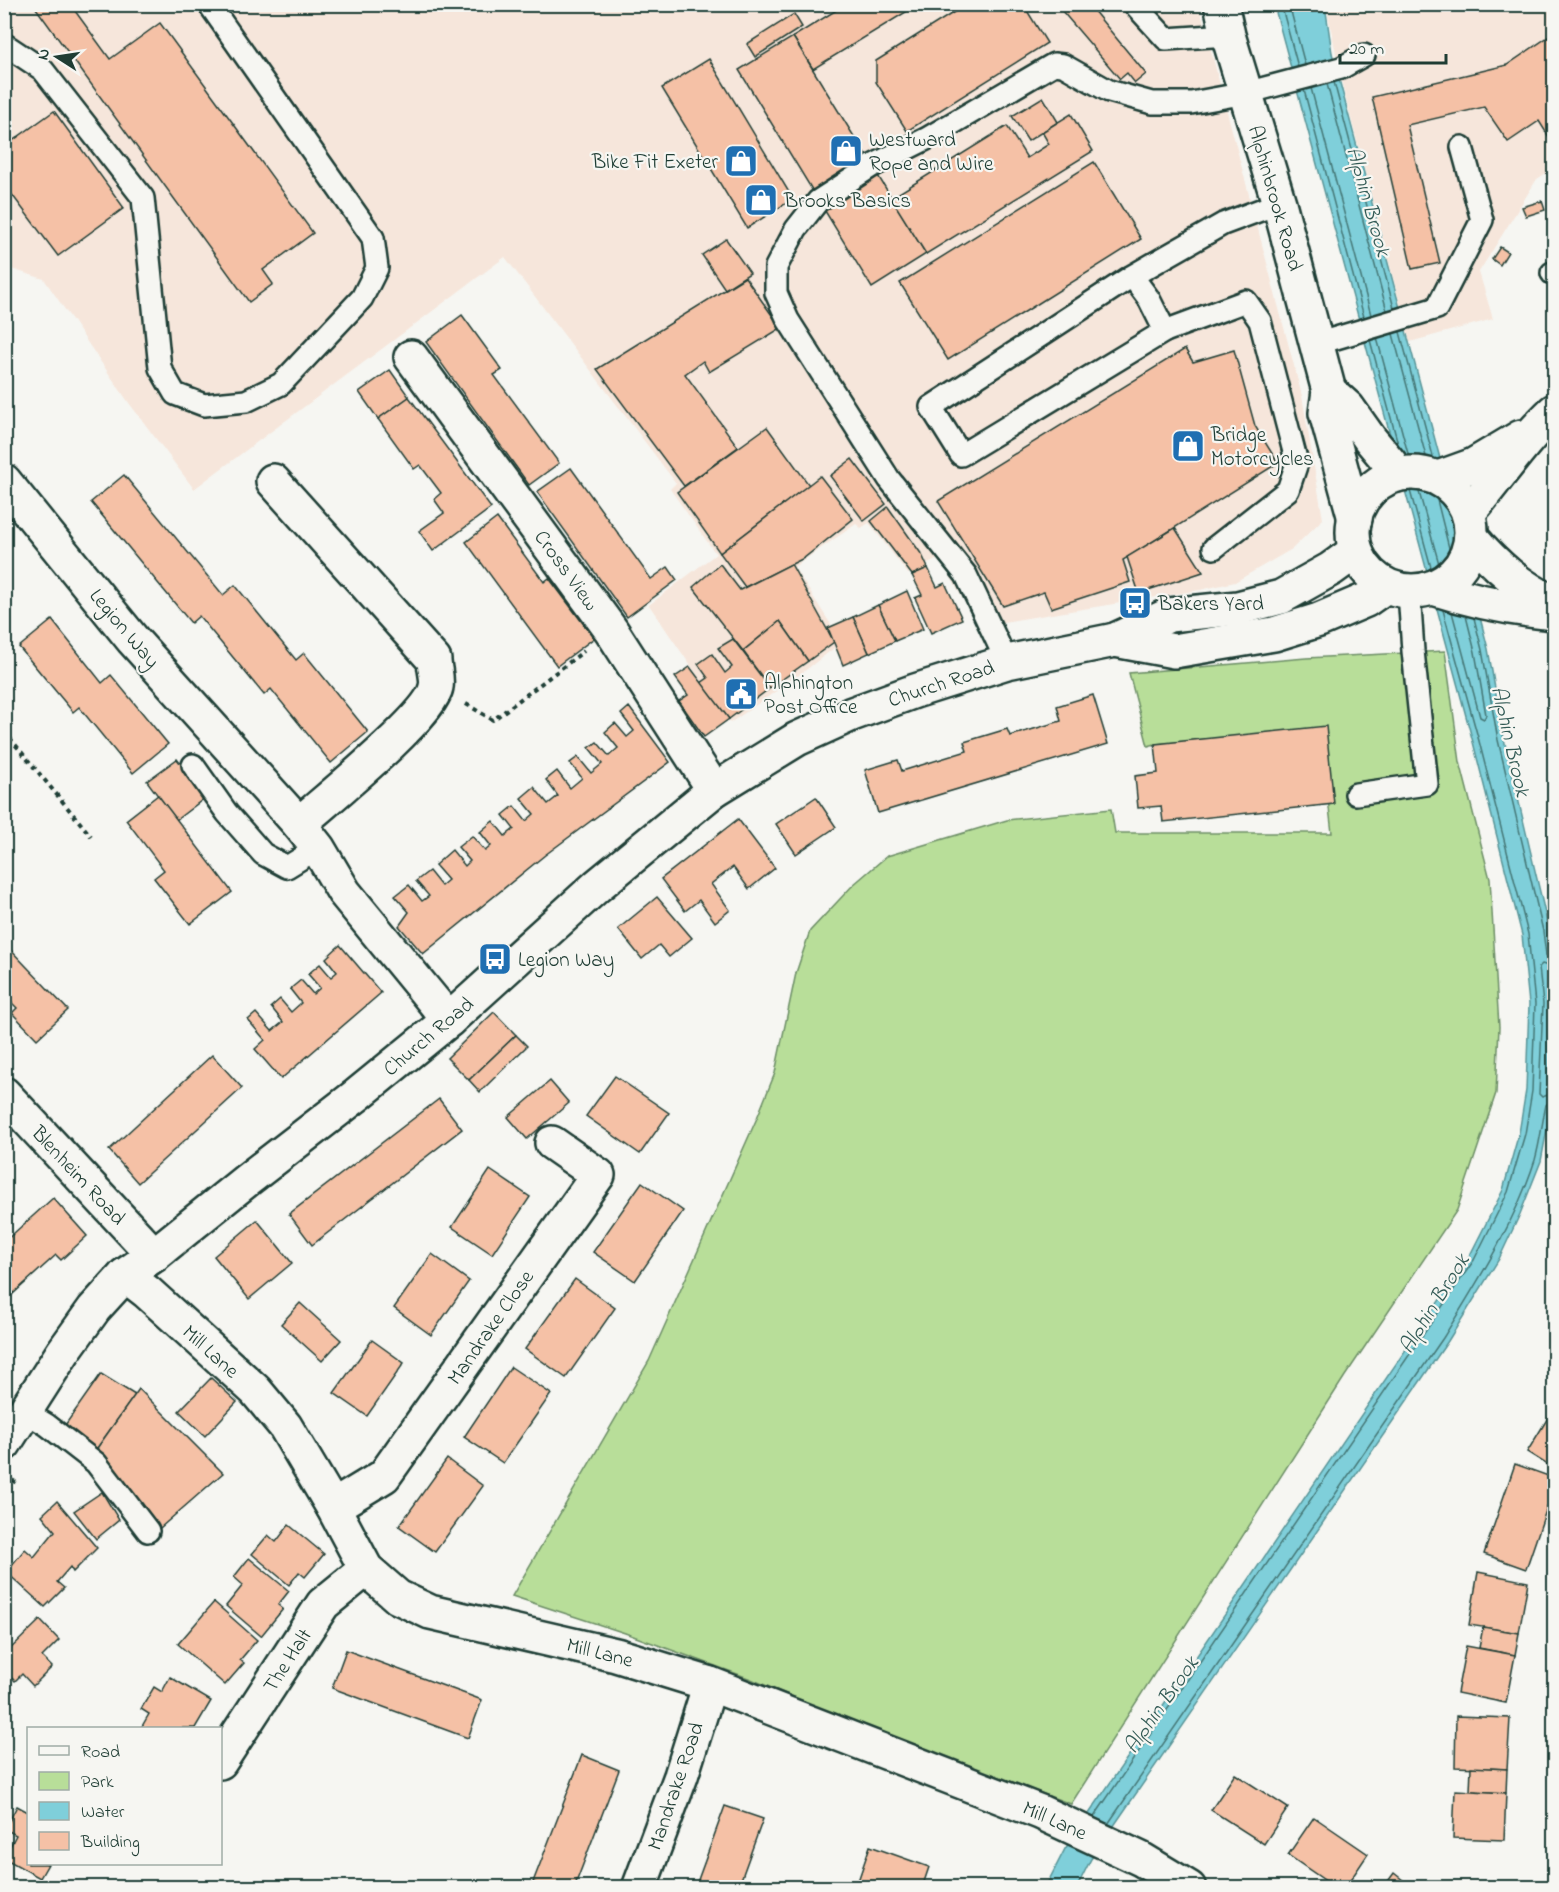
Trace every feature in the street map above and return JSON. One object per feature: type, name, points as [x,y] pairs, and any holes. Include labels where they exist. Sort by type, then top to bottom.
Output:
[{"type":"street","name":"Alphinbrook Road","points":[[1224,20],[1279,203],[1329,391],[1326,413],[1354,519]]},
{"type":"street","name":"Cross View","points":[[411,357],[611,630],[714,790]]},
{"type":"street","points":[[1329,391],[1348,408],[1390,462],[1396,475]]},
{"type":"street","points":[[1438,478],[1474,465],[1544,421]]},
{"type":"street","points":[[1409,588],[1442,584],[1455,574],[1465,560],[1470,525],[1492,486],[1544,421]]},
{"type":"street","points":[[1554,603],[1533,594],[1510,578],[1493,562],[1470,525],[1457,492],[1438,478],[1410,472],[1396,475],[1382,481],[1360,504],[1354,519],[1353,535],[1356,551],[1363,565],[1373,577],[1409,588],[1472,601],[1554,613]]},
{"type":"street","points":[[273,480],[434,660],[436,688],[426,708],[366,767],[308,836]]},
{"type":"street","name":"Legion Way","points":[[4,481],[133,640],[308,836],[344,892],[449,1020]]},
{"type":"street","name":"Church Road","points":[[4,1444],[94,1309],[126,1275],[154,1256],[449,1020],[597,886],[714,790],[797,739],[852,714],[1007,662],[1115,640],[1169,615],[1238,608],[1281,597],[1324,573],[1356,551]]},
{"type":"street","name":"Church Road","points":[[1115,640],[1174,651],[1274,634],[1319,620],[1366,600],[1409,588]]},
{"type":"street","name":"Blenheim Road","points":[[4,1094],[154,1256]]},
{"type":"street","name":"Mandrake Close","points":[[333,1507],[384,1476],[598,1175],[552,1143]]},
{"type":"street","name":"Mill Lane","points":[[126,1275],[255,1390],[285,1426],[333,1507],[366,1569],[398,1597],[430,1612],[616,1655],[710,1684],[1040,1812],[1141,1859],[1189,1887]]},
{"type":"street","name":"The Halt","points":[[222,1759],[323,1604],[366,1569]]},
{"type":"street","name":"Mandrake Road","points":[[639,1887],[681,1776],[710,1684]]},
{"type":"lane","points":[[4,45],[43,70],[143,198],[160,368],[175,394],[204,405],[246,401],[281,384],[362,298],[377,268],[373,238],[208,4]]},
{"type":"lane","points":[[1134,4],[1166,39],[1224,20]]},
{"type":"lane","points":[[1007,662],[966,575],[889,479],[788,320],[776,293],[776,267],[796,229],[818,201],[872,166],[926,139],[1054,64],[1063,65],[1109,91],[1152,103],[1191,103],[1246,93],[1341,68],[1364,55]]},
{"type":"lane","points":[[1316,344],[1437,308],[1482,220],[1462,147]]},
{"type":"lane","points":[[1214,548],[1288,490],[1297,463],[1260,321],[1246,301],[1165,331],[961,455],[931,407],[1132,276],[1223,224],[1279,203]]},
{"type":"lane","points":[[1132,276],[1149,299],[1165,331]]},
{"type":"lane","points":[[1356,794],[1426,784],[1409,588]]},
{"type":"lane","points":[[193,765],[227,813],[263,854],[287,867],[308,836]]},
{"type":"lane","points":[[24,1411],[47,1425],[96,1463],[148,1531]]},
{"type":"path","points":[[436,688],[493,720],[611,630]]},
{"type":"path","points":[[4,731],[91,836]]},
{"type":"shaded area","points":[[4,5],[1199,5],[1302,396],[1323,519],[1292,549],[1235,582],[1200,590],[978,626],[940,558],[908,574],[869,523],[861,528],[856,524],[794,567],[830,623],[838,645],[730,723],[649,605],[716,554],[670,489],[676,483],[505,257],[194,489],[129,403],[44,279],[5,267]]},
{"type":"shaded area","points":[[1326,5],[1554,5],[1554,168],[1537,179],[1479,272],[1493,319],[1410,342],[1343,88]]},
{"type":"green space","points":[[1445,651],[1460,762],[1490,879],[1499,1027],[1496,1093],[1457,1210],[1345,1376],[1071,1804],[895,1740],[751,1679],[625,1633],[512,1596],[649,1361],[775,1073],[796,973],[810,931],[853,885],[887,856],[1007,820],[1111,809],[1115,833],[1332,833],[1320,731],[1148,746],[1129,673],[1306,658]]},
{"type":"water","name":"Alphin Brook","points":[[1274,5],[1325,5],[1332,53],[1442,466],[1488,649],[1504,739],[1549,930],[1554,984],[1554,1093],[1541,1161],[1520,1214],[1499,1259],[1448,1341],[1091,1859],[1077,1887],[1045,1888],[1065,1849],[1469,1257],[1503,1190],[1519,1133],[1526,1090],[1529,1004],[1522,935],[1473,742]]},
{"type":"building","points":[[33,4],[70,4],[110,59],[160,23],[313,233],[263,270],[273,284],[249,302]]},
{"type":"building","points":[[846,4],[919,4],[813,69],[793,37]]},
{"type":"building","points":[[967,4],[1023,4],[1047,43],[907,131],[876,82],[876,61]]},
{"type":"building","points":[[1056,4],[1088,4],[1146,74],[1135,83],[1127,73],[1120,79]]},
{"type":"building","points":[[794,14],[802,27],[755,57],[747,44]]},
{"type":"building","points":[[1554,33],[1554,145],[1539,121],[1508,142],[1484,107],[1407,125],[1440,263],[1412,269],[1372,97],[1507,65]]},
{"type":"building","points":[[793,37],[926,254],[872,288],[739,70]]},
{"type":"building","points":[[709,59],[793,199],[747,228],[662,88]]},
{"type":"building","points":[[1043,97],[1058,122],[1028,141],[1012,116]]},
{"type":"building","points":[[54,111],[124,208],[58,256],[4,184],[4,147]]},
{"type":"building","points":[[1071,114],[1093,151],[926,254],[891,198],[1007,126],[1027,158],[1049,144],[1042,132]]},
{"type":"building","points":[[1094,162],[1141,239],[948,360],[900,283]]},
{"type":"building","points":[[1542,201],[1545,210],[1526,216],[1522,207]]},
{"type":"building","points":[[726,239],[750,273],[725,289],[702,255]]},
{"type":"building","points":[[1500,247],[1508,252],[1500,265],[1492,259]]},
{"type":"building","points":[[745,277],[781,328],[709,372],[703,361],[685,374],[738,447],[684,486],[597,369]]},
{"type":"building","points":[[462,315],[502,370],[494,375],[559,463],[529,485],[426,342]]},
{"type":"building","points":[[1185,349],[1193,362],[1234,350],[1255,426],[1278,463],[1123,560],[1130,582],[1051,608],[1044,592],[1003,606],[938,501]]},
{"type":"building","points":[[390,370],[409,397],[378,419],[359,392]]},
{"type":"building","points":[[409,397],[491,508],[433,551],[419,531],[444,513],[434,499],[441,493],[420,465],[414,469],[378,419]]},
{"type":"building","points":[[767,427],[809,485],[720,553],[677,492]]},
{"type":"building","points":[[852,459],[886,504],[864,521],[830,476]]},
{"type":"building","points":[[571,468],[651,579],[668,567],[677,580],[627,617],[537,492]]},
{"type":"building","points":[[124,475],[223,595],[235,585],[296,660],[304,653],[368,732],[331,763],[271,689],[264,695],[199,616],[191,623],[91,502]]},
{"type":"building","points":[[820,476],[853,519],[804,558],[745,587],[720,553]]},
{"type":"building","points":[[888,507],[922,555],[928,568],[912,575],[871,521]]},
{"type":"building","points":[[497,518],[544,582],[549,578],[594,638],[557,666],[466,542]]},
{"type":"building","points":[[1175,528],[1203,572],[1139,593],[1127,557]]},
{"type":"building","points":[[720,564],[740,590],[791,564],[834,642],[808,661],[780,621],[743,651],[693,587]]},
{"type":"building","points":[[928,568],[937,587],[945,583],[962,619],[931,633],[915,598],[922,595],[912,575]]},
{"type":"building","points":[[907,591],[923,629],[895,641],[878,605]]},
{"type":"building","points":[[878,605],[895,641],[869,653],[853,617]]},
{"type":"building","points":[[853,617],[869,653],[843,665],[828,628]]},
{"type":"building","points":[[52,620],[102,683],[111,675],[168,744],[133,773],[79,707],[73,712],[19,647]]},
{"type":"building","points":[[780,621],[808,661],[770,688],[743,651]]},
{"type":"building","points":[[733,639],[770,688],[729,719],[701,683],[708,678],[698,664],[712,654],[725,673],[732,667],[718,648]]},
{"type":"building","points":[[690,667],[729,719],[704,737],[679,701],[688,695],[675,677]]},
{"type":"building","points":[[1093,695],[1108,744],[878,813],[865,770],[898,760],[902,771],[967,751],[964,742],[1007,729],[1010,736],[1061,721],[1057,706]]},
{"type":"building","points":[[629,707],[670,762],[545,855],[423,954],[399,926],[409,912],[395,896],[409,885],[422,901],[429,896],[416,881],[429,871],[441,886],[448,880],[435,865],[452,850],[465,866],[470,861],[458,847],[472,836],[485,851],[491,846],[480,832],[493,821],[505,836],[514,829],[503,815],[514,806],[526,821],[534,814],[521,798],[534,787],[548,804],[558,796],[546,780],[557,771],[570,788],[582,778],[570,763],[578,757],[591,773],[602,764],[589,748],[597,742],[609,756],[618,748],[605,732],[615,723],[627,737],[634,731],[621,714]]},
{"type":"building","points":[[1326,726],[1334,804],[1163,822],[1161,806],[1138,808],[1135,776],[1158,773],[1155,744]]},
{"type":"building","points":[[177,759],[206,797],[176,820],[147,781]]},
{"type":"building","points":[[158,795],[232,892],[190,924],[154,878],[164,870],[126,820]]},
{"type":"building","points":[[816,797],[836,827],[796,854],[776,824]]},
{"type":"building","points":[[738,819],[775,868],[749,889],[733,867],[711,884],[730,910],[715,922],[699,900],[685,911],[661,879]]},
{"type":"building","points":[[657,897],[692,938],[669,957],[659,945],[642,959],[618,929]]},
{"type":"building","points":[[4,943],[68,1010],[37,1039],[12,1013],[17,1008],[4,995]]},
{"type":"building","points":[[340,945],[381,993],[281,1079],[255,1049],[265,1040],[248,1020],[256,1013],[272,1031],[283,1022],[271,1007],[280,999],[291,1012],[301,1003],[290,989],[301,980],[313,994],[320,988],[308,974],[320,964],[331,977],[337,972],[326,958]]},
{"type":"building","points":[[494,1012],[516,1035],[469,1080],[447,1058]]},
{"type":"building","points":[[516,1035],[527,1046],[480,1092],[469,1080]]},
{"type":"building","points":[[212,1055],[242,1088],[138,1183],[109,1150]]},
{"type":"building","points":[[615,1076],[669,1113],[640,1154],[586,1116]]},
{"type":"building","points":[[550,1081],[569,1103],[527,1139],[508,1117]]},
{"type":"building","points":[[439,1099],[462,1129],[312,1245],[289,1214]]},
{"type":"building","points":[[490,1170],[530,1197],[492,1254],[452,1227]]},
{"type":"building","points":[[642,1182],[683,1211],[635,1281],[593,1252]]},
{"type":"building","points":[[53,1198],[87,1236],[61,1260],[56,1255],[4,1302],[4,1242]]},
{"type":"building","points":[[257,1220],[292,1263],[249,1299],[214,1256]]},
{"type":"building","points":[[432,1254],[469,1281],[431,1335],[394,1308]]},
{"type":"building","points":[[575,1279],[615,1308],[566,1378],[525,1349]]},
{"type":"building","points":[[300,1303],[341,1340],[322,1361],[281,1324]]},
{"type":"building","points":[[372,1340],[404,1363],[367,1416],[334,1393]]},
{"type":"building","points":[[511,1367],[551,1394],[503,1463],[464,1437]]},
{"type":"building","points":[[101,1374],[135,1395],[95,1451],[63,1428]]},
{"type":"building","points":[[211,1378],[237,1402],[205,1436],[179,1411]]},
{"type":"building","points":[[139,1389],[223,1473],[160,1528],[95,1451]]},
{"type":"building","points":[[1554,1408],[1554,1469],[1527,1452]]},
{"type":"building","points":[[447,1459],[483,1486],[435,1552],[399,1526]]},
{"type":"building","points":[[1515,1464],[1554,1478],[1554,1487],[1526,1569],[1484,1554]]},
{"type":"building","points":[[102,1492],[119,1520],[96,1539],[74,1511]]},
{"type":"building","points":[[57,1501],[97,1548],[73,1572],[70,1567],[57,1582],[64,1588],[45,1607],[6,1572],[25,1549],[34,1557],[55,1531],[42,1515]]},
{"type":"building","points":[[289,1525],[324,1554],[305,1577],[299,1572],[289,1585],[252,1554],[268,1535],[276,1542]]},
{"type":"building","points":[[249,1558],[289,1591],[278,1605],[283,1609],[261,1636],[226,1606],[243,1585],[234,1577]]},
{"type":"building","points":[[1478,1572],[1528,1582],[1519,1633],[1469,1625]]},
{"type":"building","points":[[214,1602],[257,1640],[240,1660],[244,1663],[225,1685],[178,1644]]},
{"type":"building","points":[[40,1620],[59,1640],[42,1657],[52,1667],[33,1686],[22,1674],[15,1681],[4,1671],[4,1655]]},
{"type":"building","points":[[1483,1627],[1519,1633],[1515,1655],[1479,1648]]},
{"type":"building","points":[[1466,1646],[1515,1655],[1506,1703],[1457,1693]]},
{"type":"building","points":[[346,1650],[482,1700],[468,1738],[332,1688]]},
{"type":"building","points":[[170,1677],[211,1701],[196,1727],[142,1727],[149,1714],[141,1709],[154,1687],[162,1692]]},
{"type":"building","points":[[1456,1716],[1510,1718],[1507,1769],[1455,1767]]},
{"type":"building","points":[[582,1755],[619,1770],[574,1888],[547,1888],[533,1882]]},
{"type":"building","points":[[1471,1767],[1507,1769],[1506,1793],[1470,1791]]},
{"type":"building","points":[[1235,1774],[1288,1808],[1264,1844],[1211,1810]]},
{"type":"building","points":[[1455,1790],[1506,1793],[1504,1840],[1453,1838]]},
{"type":"building","points":[[17,1806],[27,1811],[27,1865],[47,1865],[40,1878],[4,1858],[16,1835],[5,1829]]},
{"type":"building","points":[[725,1806],[763,1819],[738,1888],[695,1888]]},
{"type":"building","points":[[1314,1817],[1368,1854],[1345,1888],[1336,1888],[1288,1855]]},
{"type":"building","points":[[870,1846],[929,1867],[922,1888],[867,1888],[857,1884]]},
{"type":"building","points":[[1394,1873],[1413,1888],[1383,1888]]},
{"type":"place","name":"Westward Rope and Wire","points":[[846,151]]},
{"type":"place","name":"Bike Fit Exeter","points":[[741,161]]},
{"type":"place","name":"Brooks Basics","points":[[761,200]]},
{"type":"place","name":"Bridge Motorcycles","points":[[1188,446]]},
{"type":"place","name":"Bakers Yard","points":[[1135,603]]},
{"type":"place","name":"Alphington Post Office","points":[[741,694]]},
{"type":"place","name":"Legion Way","points":[[495,959]]}]
